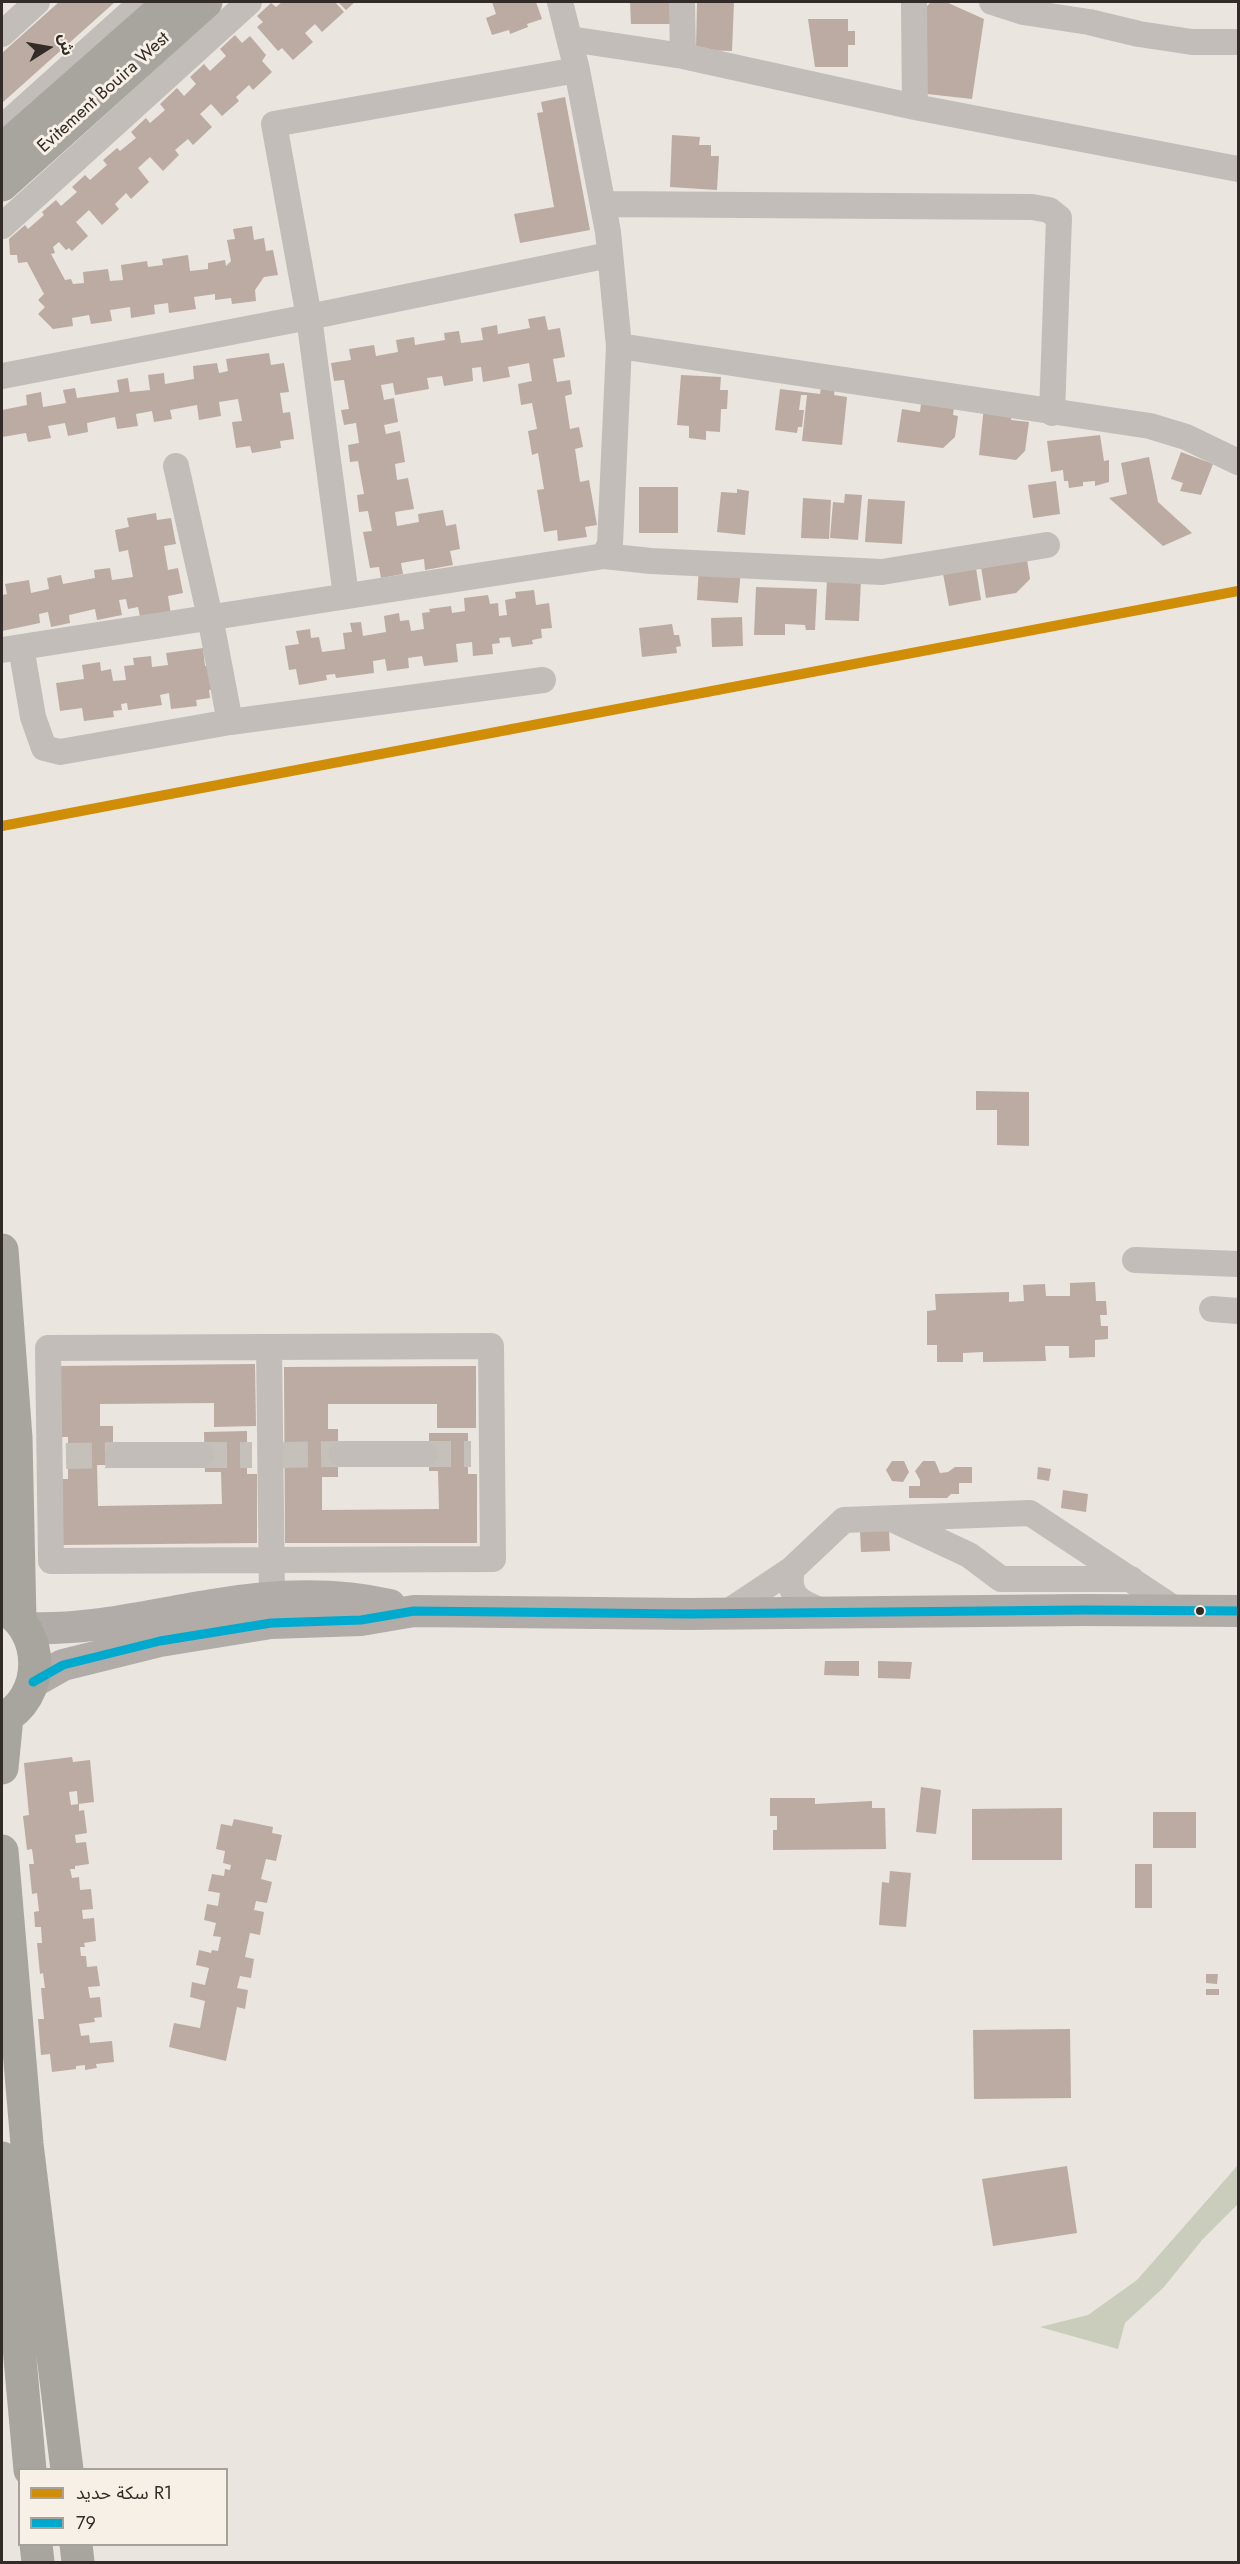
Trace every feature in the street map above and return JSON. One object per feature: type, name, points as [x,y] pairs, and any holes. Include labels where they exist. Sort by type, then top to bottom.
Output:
[{"type":"highway","name":"Evitement Bouira West","points":[[2,150],[170,2]]},
{"type":"highway","name":"Evitement Bouira West","points":[[2,185],[206,2]]},
{"type":"highway","points":[[2,1250],[16,1438],[38,1564],[16,1619],[33,1645],[36,1663],[33,1682],[18,1707],[4,1718],[2,1768]]},
{"type":"highway","points":[[2,1851],[27,2144],[67,2468]]},
{"type":"highway","points":[[2,2158],[6,2270],[30,2468]]},
{"type":"highway","points":[[36,2546],[38,2562]]},
{"type":"highway","points":[[76,2546],[78,2562]]},
{"type":"main road","points":[[16,1619],[76,1628],[213,1604],[272,1598],[361,1598],[414,1611]]},
{"type":"main road","points":[[33,1682],[63,1665],[160,1641],[271,1623],[361,1620],[414,1611],[726,1613],[1239,1611]]},
{"type":"street","points":[[2,34],[37,2]]},
{"type":"street","points":[[2,128],[142,2]]},
{"type":"street","points":[[2,226],[249,2]]},
{"type":"street","points":[[560,2],[577,70],[608,232],[619,346],[610,544],[604,556]]},
{"type":"street","points":[[682,2],[683,56]]},
{"type":"street","points":[[914,2],[915,107]]},
{"type":"street","points":[[992,2],[1023,12],[1089,22],[1139,34],[1192,42],[1239,42]]},
{"type":"street","points":[[570,39],[683,56],[915,107],[1239,169]]},
{"type":"street","points":[[346,596],[309,317],[273,124],[577,70]]},
{"type":"street","points":[[603,204],[1032,207],[1049,210],[1059,218],[1052,412]]},
{"type":"street","points":[[2,376],[309,317],[609,255]]},
{"type":"street","points":[[619,346],[1150,426],[1186,436],[1239,462]]},
{"type":"street","points":[[176,466],[210,617],[230,722]]},
{"type":"street","points":[[543,680],[230,722],[60,752],[44,748],[11,648],[604,556],[651,561],[882,572],[1047,545]]},
{"type":"street","points":[[1135,1260],[1239,1264]]},
{"type":"street","points":[[1212,1310],[1239,1311]]},
{"type":"street","points":[[490,1346],[481,1454],[493,1559],[38,1564],[58,1456],[48,1348],[269,1347],[490,1346]]},
{"type":"street","points":[[269,1347],[268,1455],[272,1598]]},
{"type":"street","points":[[342,1454],[425,1454]]},
{"type":"street","points":[[118,1455],[201,1455]]},
{"type":"street","points":[[726,1613],[792,1569],[844,1520],[1030,1513],[1131,1578],[1190,1610],[1239,1596]]},
{"type":"street","points":[[890,1518],[969,1555],[1001,1579],[1131,1578]]},
{"type":"street","points":[[792,1569],[789,1583],[794,1593],[802,1603],[825,1612]]},
{"type":"street","points":[[1094,1610],[1120,1598],[1131,1578]]},
{"type":"green space","points":[[1238,2165],[1238,2204],[1202,2240],[1164,2287],[1125,2323],[1118,2349],[1040,2327],[1088,2315],[1137,2280]]},
{"type":"building","points":[[59,2],[115,2],[2,103],[2,53]]},
{"type":"building","points":[[282,2],[338,2],[336,3],[344,12],[322,32],[315,24],[305,33],[313,42],[293,60],[282,48],[278,51],[257,27],[263,22],[257,16],[271,3],[276,7]]},
{"type":"building","points":[[338,2],[355,2],[346,10]]},
{"type":"building","points":[[492,2],[536,2],[542,19],[527,24],[528,27],[510,34],[509,30],[492,35],[486,18],[496,14]]},
{"type":"building","points":[[630,2],[677,2],[677,24],[631,24]]},
{"type":"building","points":[[697,2],[734,2],[732,51],[696,50]]},
{"type":"building","points":[[931,2],[946,2],[984,19],[972,99],[927,94],[926,7]]},
{"type":"building","points":[[808,19],[848,19],[848,31],[855,31],[855,45],[848,45],[848,67],[815,67]]},
{"type":"building","points":[[235,35],[242,43],[250,36],[266,55],[262,61],[272,72],[253,90],[249,85],[236,97],[239,101],[222,116],[211,104],[200,114],[212,127],[193,145],[188,139],[175,150],[179,155],[163,171],[150,157],[138,168],[149,182],[131,199],[126,193],[115,204],[119,209],[102,225],[89,210],[76,222],[88,236],[72,251],[69,248],[66,250],[59,242],[53,247],[55,253],[51,254],[65,280],[71,279],[73,284],[84,283],[83,272],[108,269],[110,281],[123,280],[121,265],[147,261],[148,267],[163,265],[162,259],[188,255],[190,271],[208,269],[208,263],[225,260],[226,266],[231,261],[227,240],[235,239],[233,229],[252,226],[254,240],[264,238],[266,251],[273,250],[278,275],[264,277],[255,290],[256,301],[232,304],[231,298],[215,300],[215,294],[194,297],[196,309],[169,313],[168,303],[154,305],[155,314],[131,318],[130,307],[110,310],[112,321],[91,324],[89,315],[72,318],[73,326],[53,329],[38,314],[45,307],[38,300],[44,294],[27,262],[18,263],[17,255],[10,255],[9,239],[25,225],[28,229],[56,200],[61,206],[77,192],[72,187],[85,175],[90,180],[107,165],[103,160],[117,148],[120,151],[136,138],[131,132],[146,118],[150,123],[165,110],[160,104],[177,88],[184,96],[196,84],[190,77],[204,64],[210,71],[226,56],[220,49]]},
{"type":"building","points":[[565,97],[590,230],[520,243],[514,214],[554,207],[537,113],[543,112],[541,102]]},
{"type":"building","points":[[672,135],[700,137],[699,145],[711,145],[711,156],[719,156],[717,190],[670,187]]},
{"type":"building","points":[[545,316],[548,330],[560,328],[565,357],[553,359],[557,382],[570,380],[572,394],[565,396],[570,429],[579,427],[583,447],[575,449],[580,482],[589,480],[597,525],[585,527],[587,537],[558,541],[557,530],[544,532],[537,490],[544,489],[538,453],[532,455],[528,431],[537,429],[532,403],[521,405],[518,384],[532,381],[529,363],[508,367],[510,377],[483,382],[481,367],[472,368],[473,381],[444,386],[442,376],[427,378],[429,389],[395,395],[393,383],[381,385],[384,400],[394,398],[398,422],[384,425],[386,434],[400,431],[405,462],[395,464],[397,480],[408,478],[414,509],[395,512],[397,526],[419,522],[418,514],[443,510],[446,526],[456,524],[460,549],[450,551],[453,565],[425,570],[424,559],[401,563],[403,574],[381,578],[379,567],[370,568],[363,532],[372,531],[368,511],[359,512],[357,495],[364,494],[358,461],[350,462],[348,445],[359,443],[356,423],[344,425],[341,410],[349,409],[344,380],[334,381],[331,363],[351,360],[349,349],[374,345],[376,356],[398,352],[396,340],[414,337],[415,345],[445,340],[444,333],[459,331],[461,343],[483,340],[481,328],[497,325],[498,334],[530,328],[528,319]]},
{"type":"building","points":[[269,353],[271,365],[284,363],[289,392],[280,393],[283,413],[290,412],[294,439],[280,441],[281,448],[252,453],[250,446],[236,448],[232,422],[242,421],[238,399],[219,402],[221,416],[199,420],[197,405],[170,410],[172,419],[154,422],[152,411],[136,414],[138,426],[117,429],[115,417],[87,423],[88,432],[68,436],[65,423],[48,426],[51,438],[28,442],[26,433],[2,437],[2,410],[27,405],[26,395],[41,392],[43,407],[66,403],[63,390],[75,388],[77,398],[119,392],[117,380],[128,378],[130,392],[150,390],[148,375],[164,373],[165,384],[194,379],[193,366],[217,363],[219,373],[228,371],[226,359]]},
{"type":"building","points":[[681,375],[721,377],[720,390],[728,390],[727,409],[721,409],[720,432],[706,431],[706,440],[689,438],[689,426],[677,425]]},
{"type":"building","points":[[821,387],[835,389],[834,395],[847,397],[842,445],[802,441],[807,395],[801,395],[799,410],[804,410],[802,427],[798,427],[797,433],[775,430],[780,389],[820,394]]},
{"type":"building","points":[[922,396],[955,401],[953,415],[958,416],[955,437],[943,448],[897,442],[902,409],[920,412]]},
{"type":"building","points":[[984,406],[1012,409],[1011,420],[1029,422],[1025,451],[1016,460],[979,455]]},
{"type":"building","points":[[1100,435],[1104,461],[1109,460],[1109,482],[1095,486],[1095,481],[1083,482],[1083,486],[1069,488],[1068,481],[1064,481],[1063,470],[1051,472],[1047,441]]},
{"type":"building","points":[[1181,452],[1213,464],[1201,495],[1180,491],[1183,483],[1171,479]]},
{"type":"building","points":[[1149,457],[1158,502],[1192,533],[1163,546],[1109,498],[1127,494],[1121,463]]},
{"type":"building","points":[[1056,481],[1060,514],[1033,518],[1028,485]]},
{"type":"building","points":[[639,487],[678,487],[678,533],[639,533]]},
{"type":"building","points":[[737,489],[749,491],[745,535],[717,532],[721,492],[737,493]]},
{"type":"building","points":[[845,494],[862,495],[858,540],[830,538],[833,502],[844,503]]},
{"type":"building","points":[[803,498],[831,500],[829,539],[801,538]]},
{"type":"building","points":[[868,499],[905,501],[902,544],[865,542]]},
{"type":"building","points":[[156,513],[157,520],[171,518],[176,544],[164,546],[168,570],[178,568],[183,593],[168,596],[171,615],[141,621],[138,607],[128,609],[126,599],[119,600],[122,615],[97,620],[95,609],[69,615],[70,623],[51,627],[48,612],[39,614],[40,623],[2,631],[2,595],[7,594],[5,584],[29,580],[31,593],[49,589],[47,578],[61,575],[63,584],[95,578],[94,570],[110,568],[112,580],[133,577],[128,550],[119,552],[115,530],[129,527],[127,518]]},
{"type":"building","points":[[1026,553],[1030,579],[1016,593],[986,598],[980,561]]},
{"type":"building","points":[[975,562],[981,600],[949,606],[942,568]]},
{"type":"building","points":[[699,566],[741,570],[738,603],[697,600]]},
{"type":"building","points":[[827,579],[861,580],[859,621],[825,620]]},
{"type":"building","points":[[756,587],[817,589],[815,630],[806,630],[805,625],[785,624],[785,635],[754,635]]},
{"type":"building","points":[[534,590],[536,605],[549,603],[552,628],[541,629],[542,638],[532,640],[533,644],[512,647],[510,637],[499,638],[500,643],[492,644],[493,654],[473,656],[472,642],[456,644],[458,662],[424,666],[422,656],[408,658],[409,668],[387,671],[385,659],[373,661],[374,673],[336,678],[335,674],[326,675],[327,680],[299,685],[296,669],[289,670],[285,646],[299,644],[296,631],[310,629],[311,638],[319,637],[322,652],[345,649],[343,633],[352,632],[350,623],[361,622],[363,636],[386,632],[384,616],[399,613],[400,621],[409,620],[411,631],[424,629],[422,613],[430,612],[429,609],[451,606],[452,613],[465,611],[464,598],[488,595],[490,604],[498,603],[499,616],[507,615],[505,600],[516,598],[515,592]]},
{"type":"building","points":[[742,617],[743,646],[712,647],[711,618]]},
{"type":"building","points":[[672,624],[674,635],[679,635],[681,646],[676,647],[677,653],[642,657],[639,628]]},
{"type":"building","points":[[203,648],[205,666],[212,665],[215,689],[209,690],[210,698],[196,700],[197,706],[171,709],[169,693],[160,695],[162,705],[128,710],[127,703],[121,704],[122,710],[113,711],[114,717],[84,721],[82,708],[60,711],[56,683],[84,679],[82,665],[100,662],[101,671],[111,669],[113,681],[126,680],[124,666],[134,665],[133,658],[151,656],[152,667],[168,665],[166,653]]},
{"type":"building","points":[[976,1091],[1029,1092],[1029,1146],[997,1145],[997,1110],[976,1110]]},
{"type":"building","points":[[1095,1282],[1096,1301],[1106,1301],[1107,1315],[1100,1315],[1101,1326],[1108,1326],[1108,1339],[1095,1340],[1095,1357],[1069,1358],[1069,1346],[1045,1346],[1046,1361],[983,1362],[983,1352],[963,1353],[963,1362],[937,1362],[937,1345],[927,1345],[927,1311],[936,1310],[935,1294],[1009,1292],[1009,1302],[1024,1301],[1023,1285],[1045,1284],[1046,1296],[1070,1296],[1070,1283]]},
{"type":"building","points":[[255,1364],[256,1426],[214,1427],[214,1403],[100,1404],[100,1426],[113,1426],[113,1465],[97,1465],[98,1506],[222,1504],[221,1472],[205,1472],[204,1432],[247,1431],[247,1474],[257,1474],[257,1543],[61,1545],[60,1479],[68,1479],[68,1437],[61,1437],[60,1366]]},
{"type":"building","points":[[476,1366],[476,1428],[437,1428],[437,1404],[328,1404],[328,1429],[338,1429],[338,1477],[322,1477],[322,1510],[439,1509],[438,1471],[429,1471],[429,1433],[468,1433],[468,1474],[477,1474],[477,1543],[285,1543],[284,1367]]},
{"type":"building","points":[[892,1461],[904,1461],[909,1472],[903,1482],[892,1481],[886,1470]]},
{"type":"building","points":[[923,1461],[935,1461],[940,1473],[948,1472],[955,1467],[972,1467],[972,1483],[959,1483],[959,1494],[951,1494],[947,1498],[909,1498],[909,1486],[920,1486],[920,1480],[915,1471]]},
{"type":"building","points":[[1038,1467],[1051,1469],[1049,1481],[1037,1479]]},
{"type":"building","points":[[1063,1490],[1088,1494],[1086,1512],[1061,1508]]},
{"type":"building","points":[[889,1530],[890,1551],[861,1552],[860,1531]]},
{"type":"building","points":[[825,1661],[859,1661],[859,1676],[824,1675]]},
{"type":"building","points":[[878,1661],[912,1662],[910,1679],[878,1678]]},
{"type":"building","points":[[72,1757],[73,1762],[90,1760],[94,1802],[78,1804],[77,1791],[69,1792],[71,1805],[79,1804],[79,1811],[84,1810],[87,1833],[75,1835],[76,1843],[86,1842],[89,1864],[70,1869],[72,1878],[79,1877],[80,1890],[91,1889],[93,1909],[82,1910],[83,1919],[94,1918],[96,1941],[84,1943],[85,1947],[80,1947],[81,1956],[86,1956],[87,1967],[97,1966],[100,1986],[88,1987],[90,1998],[100,1997],[102,2017],[94,2018],[95,2022],[79,2024],[81,2036],[89,2035],[90,2043],[112,2041],[114,2062],[96,2064],[97,2068],[85,2070],[85,2065],[76,2066],[76,2069],[52,2072],[50,2054],[41,2055],[38,2019],[44,2019],[41,1988],[45,1988],[43,1973],[40,1974],[37,1943],[42,1943],[41,1927],[35,1927],[34,1912],[39,1911],[37,1893],[32,1894],[29,1864],[34,1864],[32,1849],[27,1850],[23,1816],[29,1815],[24,1763]]},
{"type":"building","points":[[921,1787],[941,1790],[936,1834],[916,1832]]},
{"type":"building","points":[[770,1798],[815,1798],[815,1804],[872,1801],[872,1808],[885,1808],[886,1849],[773,1850],[773,1830],[777,1830],[777,1816],[770,1816]]},
{"type":"building","points":[[1062,1808],[1062,1860],[972,1860],[972,1809]]},
{"type":"building","points":[[1153,1812],[1196,1812],[1196,1848],[1153,1848]]},
{"type":"building","points":[[234,1819],[273,1827],[272,1833],[282,1835],[276,1861],[266,1859],[261,1879],[272,1882],[267,1903],[256,1901],[254,1910],[264,1912],[260,1935],[250,1933],[245,1957],[254,1959],[251,1978],[240,1976],[237,1988],[248,1990],[245,2009],[237,2007],[226,2061],[169,2047],[174,2023],[200,2028],[205,2001],[190,1997],[192,1982],[205,1985],[209,1968],[196,1965],[199,1950],[211,1953],[212,1950],[218,1951],[221,1937],[213,1936],[216,1923],[204,1920],[207,1904],[218,1906],[220,1893],[208,1891],[212,1874],[224,1876],[225,1869],[230,1870],[231,1865],[223,1863],[225,1851],[216,1849],[221,1824],[232,1826]]},
{"type":"building","points":[[1135,1864],[1152,1864],[1152,1908],[1135,1908]]},
{"type":"building","points":[[890,1871],[911,1873],[906,1927],[879,1925],[882,1882],[889,1883]]},
{"type":"building","points":[[1206,1974],[1218,1974],[1217,1984],[1206,1983]]},
{"type":"building","points":[[1206,1989],[1219,1989],[1219,1995],[1206,1995]]},
{"type":"building","points":[[1070,2029],[1071,2098],[974,2099],[973,2030]]},
{"type":"building","points":[[1067,2166],[1077,2233],[993,2246],[982,2179]]},
{"type":"tunnel","points":[[282,1455],[342,1454]]},
{"type":"tunnel","points":[[425,1454],[471,1454]]},
{"type":"tunnel","points":[[66,1456],[118,1455]]},
{"type":"tunnel","points":[[201,1455],[252,1455]]},
{"type":"rail line","name":"R1","points":[[2,826],[1238,591]]},
{"type":"transit line","name":"79","points":[[33,1682],[63,1665],[160,1641],[271,1623],[361,1620],[414,1611],[689,1614],[1083,1610],[1238,1611]]}]
